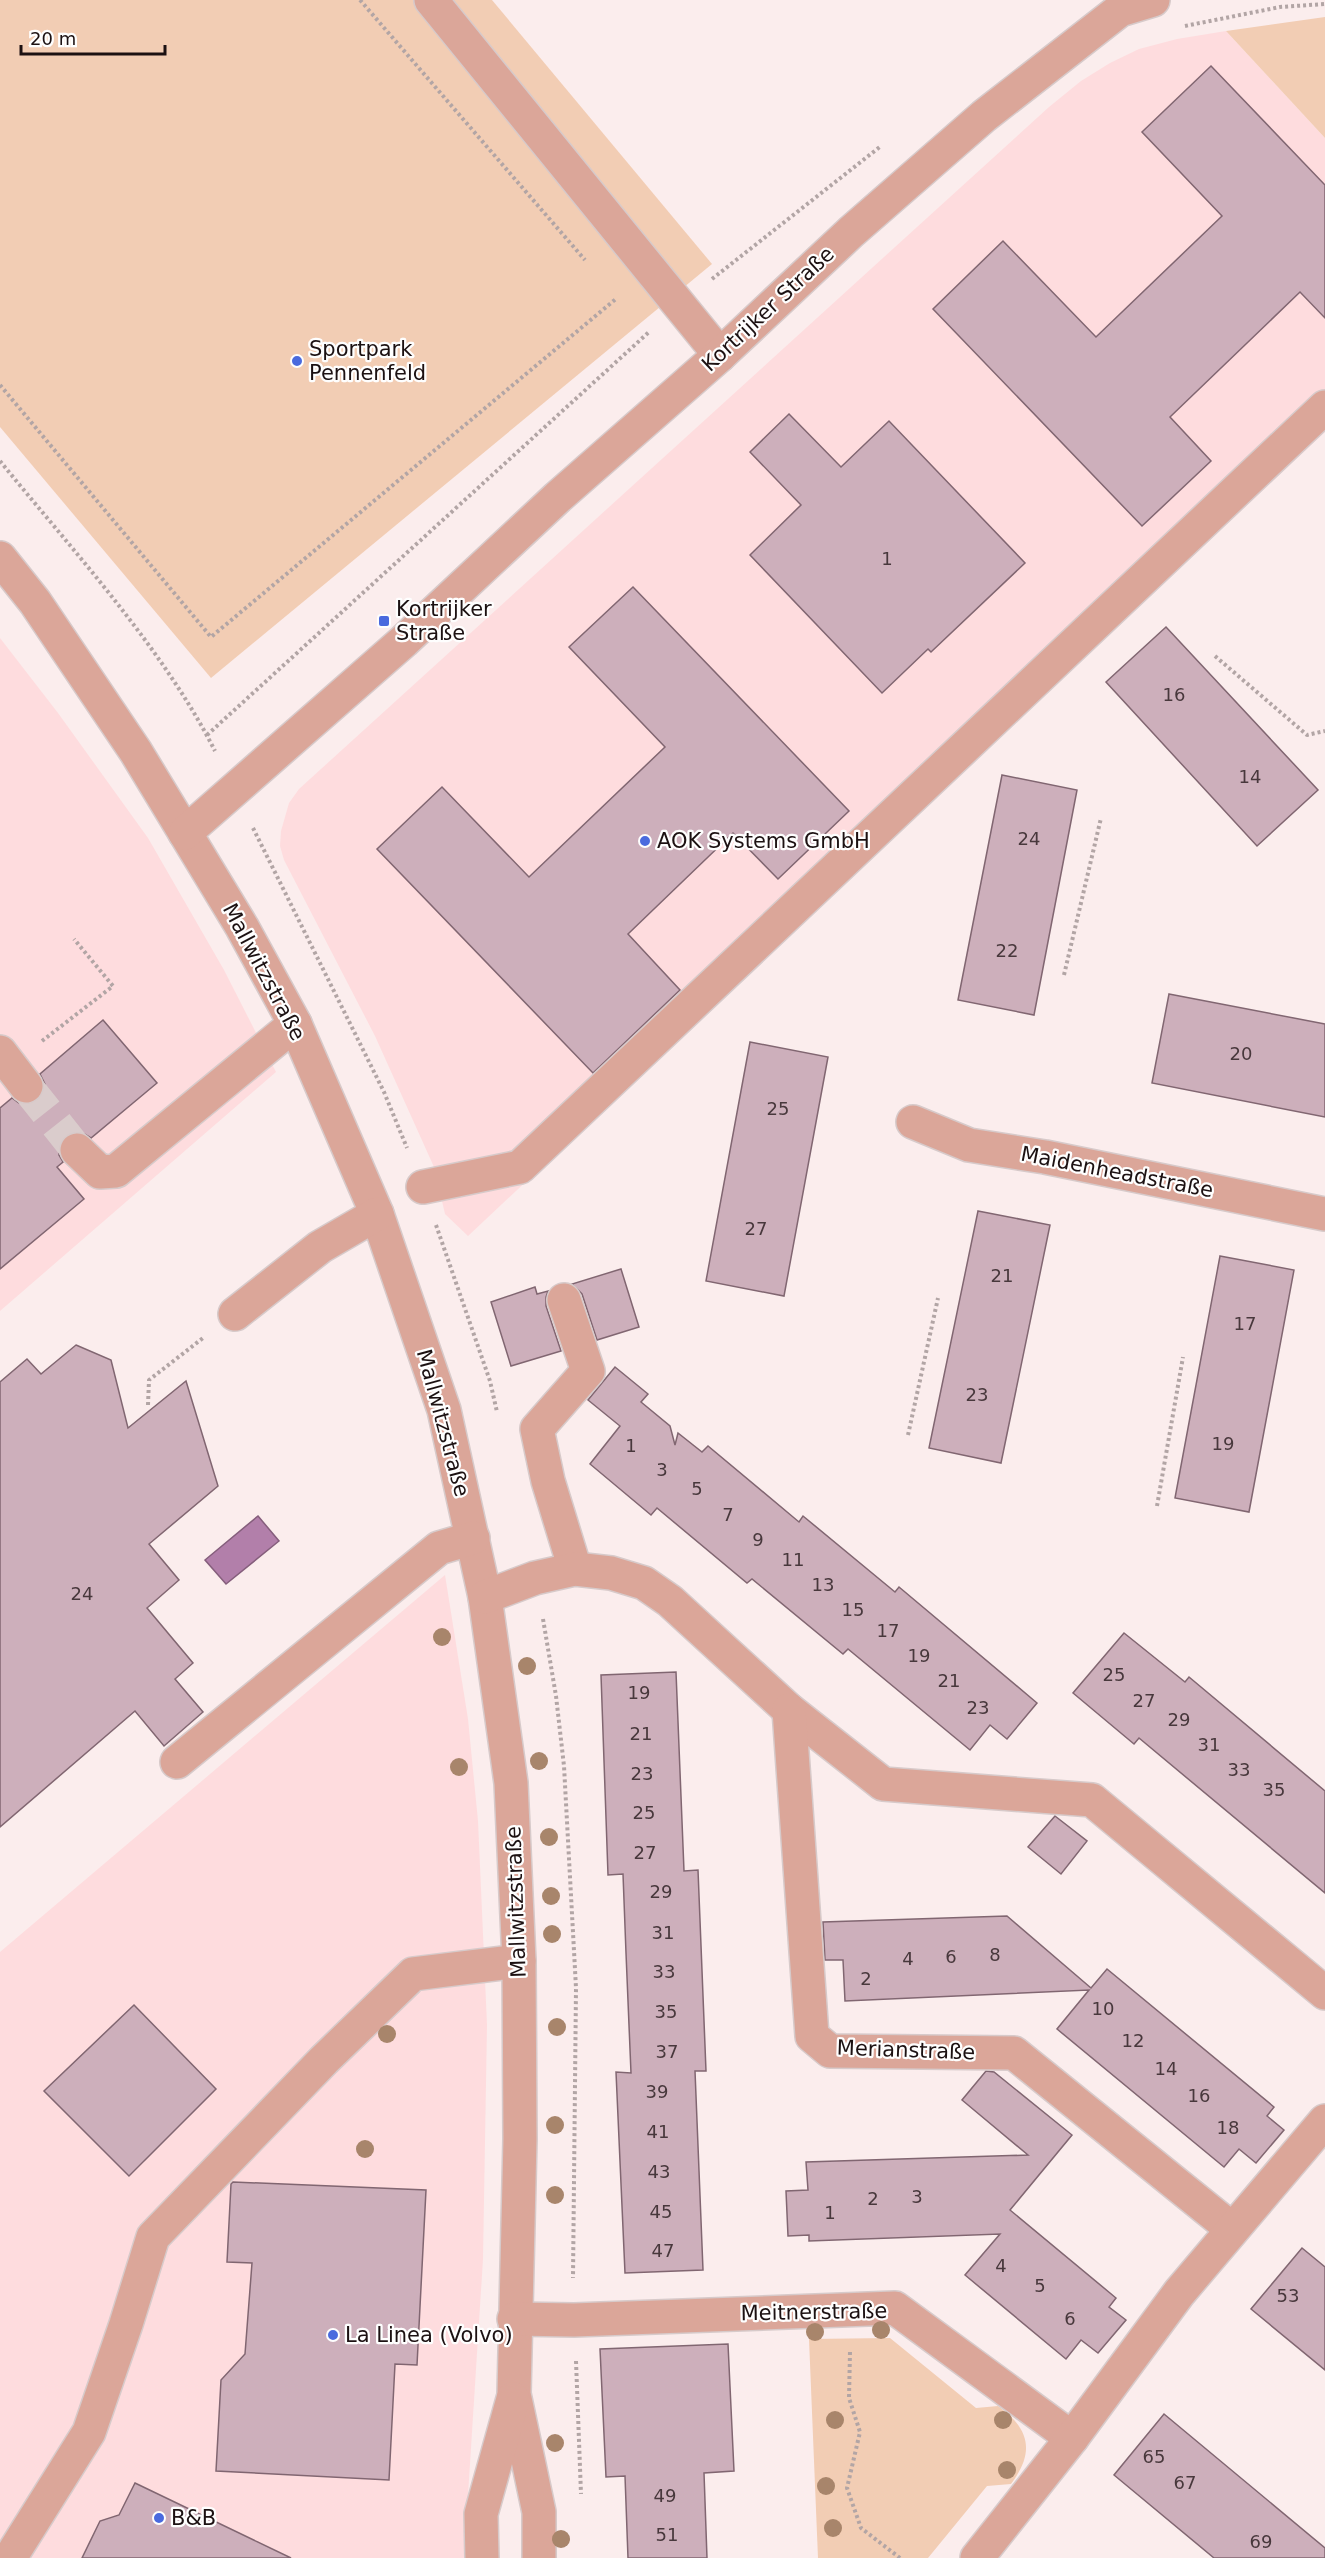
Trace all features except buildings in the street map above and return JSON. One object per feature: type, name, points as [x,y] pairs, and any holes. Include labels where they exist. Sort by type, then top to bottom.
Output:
[{"type":"street","points":[[430,0],[720,355]]},
{"type":"street","name":"Kortrijker Straße","points":[[185,833],[404,641],[558,497],[720,355],[851,232],[984,116],[1120,10],[1153,0]]},
{"type":"street","points":[[423,1187],[520,1167],[1325,407]]},
{"type":"street","name":"Mallwitzstraße","points":[[0,558],[35,602],[136,752],[242,927],[295,1024],[377,1214],[444,1410],[485,1597],[511,1783],[519,1961],[520,2139],[514,2394],[539,2512],[539,2558]]},
{"type":"street","points":[[77,1150],[100,1172],[117,1171],[295,1024]]},
{"type":"street","name":"Maidenheadstraße","points":[[913,1122],[969,1145],[1045,1156],[1325,1214]]},
{"type":"street","points":[[235,1314],[320,1247],[377,1214]]},
{"type":"street","points":[[564,1300],[588,1371],[537,1429],[548,1481],[575,1569]]},
{"type":"street","points":[[177,1762],[439,1548],[473,1538]]},
{"type":"street","points":[[485,1597],[536,1578],[575,1569],[611,1573],[644,1583],[670,1601],[789,1710],[883,1784],[1092,1800],[1325,1993]]},
{"type":"street","name":"Merianstraße","points":[[789,1710],[812,2036],[830,2051],[1014,2053],[1232,2229]]},
{"type":"street","points":[[10,2558],[89,2432],[153,2237],[324,2061],[413,1974],[519,1961]]},
{"type":"street","points":[[977,2558],[1072,2438],[1179,2294],[1325,2121]]},
{"type":"street","name":"Meitnerstraße","points":[[514,2319],[573,2320],[895,2308],[1072,2438]]},
{"type":"street","name":"Mallwitzstraße","points":[[482,2558],[481,2514],[514,2394]]},
{"type":"path","points":[[360,0],[587,262]]},
{"type":"path","points":[[207,735],[680,304],[884,144]]},
{"type":"path","points":[[0,386],[211,637],[618,299],[610,290]]},
{"type":"path","points":[[1215,656],[1306,735],[1325,731]]},
{"type":"path","points":[[1064,975],[1101,818]]},
{"type":"path","points":[[12,1068],[113,986],[74,939]]},
{"type":"path","points":[[908,1435],[938,1298]]},
{"type":"path","points":[[148,1405],[149,1380],[235,1314]]},
{"type":"path","points":[[1157,1506],[1183,1357]]},
{"type":"path","points":[[852,2309],[849,2398],[860,2432],[847,2487],[861,2528],[900,2558]]},
{"type":"shaded area","name":"Sportpark Pennenfeld","points":[[0,0],[492,0],[712,264],[211,678],[0,427]]},
{"type":"shaded area","points":[[1325,17],[1325,138],[1226,31]]},
{"type":"shaded area","points":[[1226,31],[1325,138],[1325,432],[468,1236],[445,1214],[434,1167],[375,1036],[284,860],[280,846],[281,831],[289,803],[299,789],[1049,107],[1081,81],[1139,49],[1177,39]]},
{"type":"shaded area","points":[[0,638],[58,713],[148,838],[224,970],[276,1072],[0,1311]]},
{"type":"shaded area","points":[[258,1516],[279,1541],[226,1584],[205,1560]]},
{"type":"shaded area","points":[[445,1575],[468,1719],[478,1821],[487,2025],[483,2259],[464,2558],[0,2558],[0,1952]]},
{"type":"shaded area","points":[[890,2338],[976,2408],[998,2406],[1009,2415],[1023,2432],[1026,2442],[1024,2462],[1011,2484],[987,2486],[928,2558],[818,2558],[809,2339]]},
{"type":"tunnel","points":[[26,1086],[77,1150]]},
{"type":"place","name":"Sportpark Pennenfeld","points":[[297,361]]},
{"type":"place","name":"Kortrijker Straße","points":[[384,621]]},
{"type":"place","name":"AOK Systems GmbH","points":[[645,841]]},
{"type":"place","name":"La Linea (Volvo)","points":[[333,2335]]},
{"type":"place","name":"B&B","points":[[159,2518]]}]
